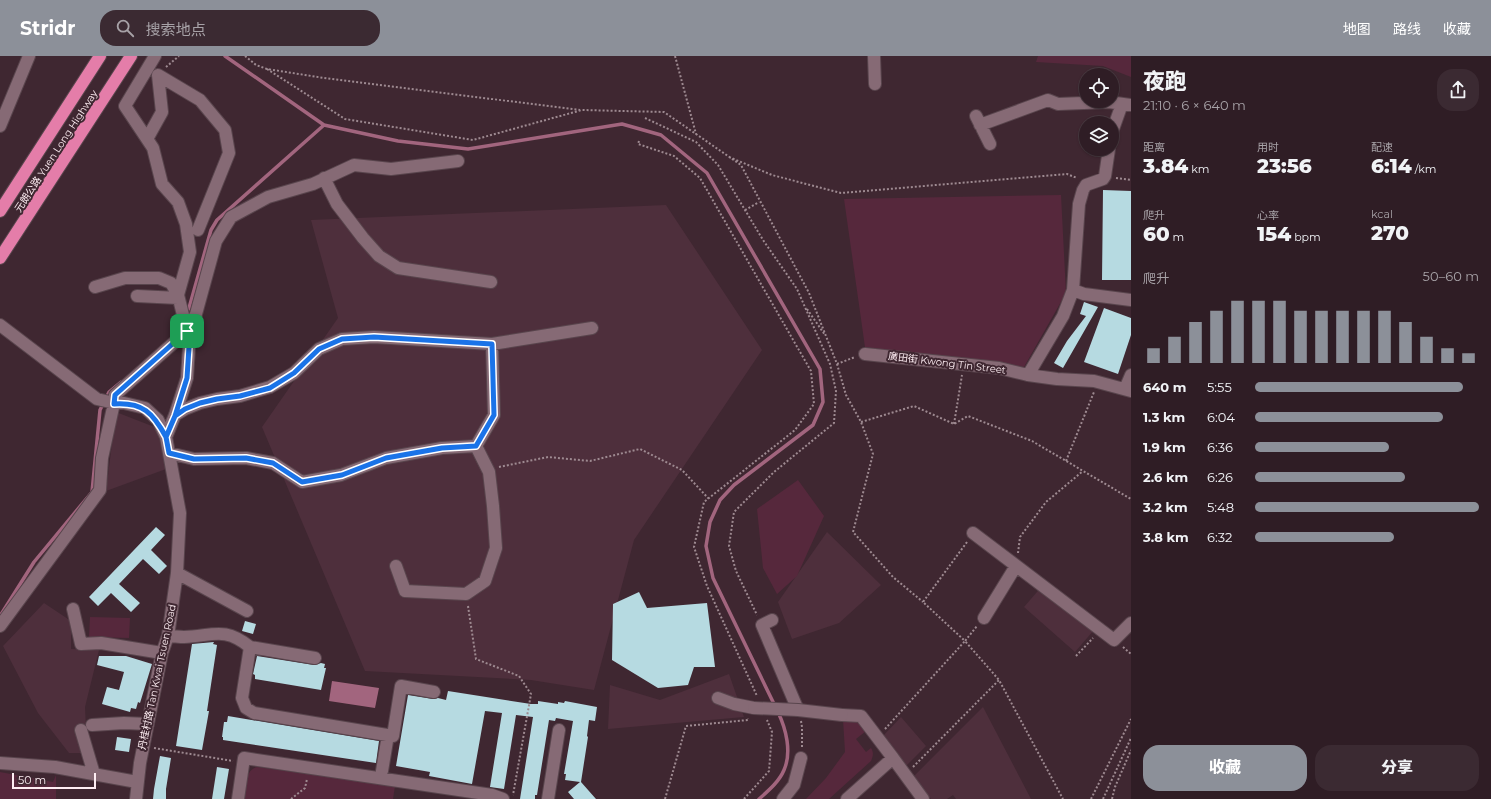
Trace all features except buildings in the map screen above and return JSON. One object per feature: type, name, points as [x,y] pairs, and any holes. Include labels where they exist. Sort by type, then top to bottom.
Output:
[{"type":"highway","name":"元朗公路 Yuen Long Highway","points":[[0,210],[100,56]]},
{"type":"highway","name":"元朗公路 Yuen Long Highway","points":[[0,258],[131,56]]},
{"type":"street","points":[[0,126],[29,56]]},
{"type":"street","points":[[155,56],[125,106],[153,148],[162,184],[178,202],[186,224],[190,252],[178,297]]},
{"type":"street","points":[[874,56],[874,84]]},
{"type":"street","points":[[147,139],[162,112],[158,75]]},
{"type":"street","points":[[158,75],[200,100],[225,130],[229,153],[198,230]]},
{"type":"street","points":[[990,144],[978,121],[1048,100],[1058,104],[1109,102],[1126,105],[1119,118]]},
{"type":"street","points":[[1028,375],[1063,316],[1073,290],[1079,204],[1086,185],[1103,179],[1105,176],[1108,156]]},
{"type":"street","points":[[0,626],[100,490],[102,458],[115,395],[186,329],[196,314],[216,241],[231,217],[268,197],[313,184],[354,165],[391,169],[458,161]]},
{"type":"street","points":[[324,178],[337,204],[363,238],[379,256],[398,268],[492,282]]},
{"type":"street","points":[[95,287],[125,278],[159,278],[172,283],[178,297],[189,347],[187,378],[175,416],[166,437]]},
{"type":"street","points":[[1073,290],[1084,294],[1131,300]]},
{"type":"street","points":[[136,296],[178,297]]},
{"type":"street","name":"丹桂村路 Tan Kwai Tsuen Road","points":[[0,325],[97,399],[114,404],[124,403],[145,408],[158,420],[166,437],[180,513],[177,573],[168,636],[162,653],[143,746],[137,782],[136,799]]},
{"type":"street","points":[[175,416],[185,409],[200,403],[240,396],[270,388],[294,373],[319,349],[342,339],[374,337],[492,344],[592,328]]},
{"type":"street","points":[[476,446],[494,415],[492,344]]},
{"type":"street","name":"廣田街 Kwong Tin Street","points":[[865,354],[999,368],[1028,375],[1098,382],[1128,390]]},
{"type":"street","points":[[1128,390],[1131,375]]},
{"type":"street","points":[[169,453],[194,459],[246,458],[273,463],[302,482],[342,475],[386,458],[442,448],[476,446]]},
{"type":"street","points":[[396,566],[405,591],[466,594],[485,581],[496,548],[494,506],[489,472],[476,446]]},
{"type":"street","points":[[973,533],[1114,640],[1131,623]]},
{"type":"street","points":[[984,618],[1016,566]]},
{"type":"street","points":[[177,573],[247,611]]},
{"type":"street","points":[[73,608],[81,644],[101,643],[162,653]]},
{"type":"street","points":[[767,622],[798,710]]},
{"type":"street","points":[[168,636],[183,637],[216,633],[229,634],[240,639],[250,647],[315,658]]},
{"type":"street","points":[[250,647],[242,698],[246,708],[254,714],[393,736],[401,686],[434,692]]},
{"type":"street","points":[[718,698],[734,704],[758,709],[798,710],[862,716],[923,799]]},
{"type":"street","points":[[92,724],[148,724]]},
{"type":"street","points":[[81,730],[94,774]]},
{"type":"street","points":[[548,799],[559,730]]},
{"type":"street","points":[[382,771],[388,735]]},
{"type":"street","points":[[238,799],[246,761],[250,751],[382,771],[422,779],[424,784]]},
{"type":"street","points":[[783,799],[794,785],[802,758]]},
{"type":"street","points":[[847,799],[892,758]]},
{"type":"street","points":[[246,761],[309,768],[492,794],[503,799]]},
{"type":"street","points":[[0,762],[55,767],[137,782]]},
{"type":"path","points":[[158,75],[179,56]]},
{"type":"path","points":[[245,56],[256,66],[324,78],[582,110],[664,112],[741,165],[759,202],[809,293],[837,364],[846,395],[861,422],[873,454],[854,532],[893,577],[965,640],[999,680],[1064,799]]},
{"type":"path","points":[[676,56],[697,135]]},
{"type":"path","points":[[267,69],[345,118],[473,140],[582,110]]},
{"type":"path","points":[[645,118],[696,142],[718,165],[763,240],[797,289],[830,364],[836,391],[834,423],[753,490],[734,512],[729,546],[736,571],[767,622]]},
{"type":"path","points":[[639,141],[638,144],[674,156],[700,178],[811,371],[814,404],[795,430],[704,502],[694,547],[707,586],[758,709],[772,732],[769,771],[744,799]]},
{"type":"path","points":[[726,155],[772,175],[842,193],[1067,174],[1075,176],[1086,185]]},
{"type":"path","points":[[1105,176],[1131,180]]},
{"type":"path","points":[[745,210],[759,202]]},
{"type":"path","points":[[804,305],[828,340]]},
{"type":"path","points":[[837,364],[865,354]]},
{"type":"path","points":[[954,424],[963,364]]},
{"type":"path","points":[[1066,461],[1098,382]]},
{"type":"path","points":[[861,422],[914,406],[954,424]]},
{"type":"path","points":[[954,424],[968,416],[1032,441],[1131,499]]},
{"type":"path","points":[[489,472],[502,466],[548,457],[590,461],[640,450],[682,470],[708,498]]},
{"type":"path","points":[[1016,566],[1020,537],[1046,502],[1083,471]]},
{"type":"path","points":[[923,602],[973,533]]},
{"type":"path","points":[[707,586],[712,583]]},
{"type":"path","points":[[466,594],[476,659],[519,676],[531,694],[511,799]]},
{"type":"path","points":[[878,737],[984,618]]},
{"type":"path","points":[[1076,656],[1101,630]]},
{"type":"path","points":[[905,775],[999,680]]},
{"type":"path","points":[[665,799],[686,726],[748,720],[758,709]]},
{"type":"path","points":[[798,710],[802,727],[802,758]]},
{"type":"path","points":[[1091,799],[1131,719]]},
{"type":"path","points":[[1103,799],[1131,738]]},
{"type":"path","points":[[143,746],[246,761]]},
{"type":"path","points":[[1112,799],[1115,787],[1131,750]]},
{"type":"path","points":[[291,799],[304,788],[309,768]]},
{"type":"shaded area","points":[[1038,56],[1131,56],[1131,77],[1119,72],[1119,68],[1036,62]]},
{"type":"shaded area","points":[[1061,195],[1066,293],[1024,367],[865,347],[844,199]]},
{"type":"shaded area","points":[[666,205],[762,350],[634,540],[594,690],[531,680],[365,671],[262,427],[338,318],[311,220]]},
{"type":"shaded area","points":[[116,412],[157,428],[166,469],[106,491]]},
{"type":"shaded area","points":[[798,480],[824,516],[797,576],[777,594],[763,568],[757,509]]},
{"type":"shaded area","points":[[827,532],[881,585],[839,623],[792,639],[778,602]]},
{"type":"shaded area","points":[[1043,585],[1094,630],[1075,652],[1024,607]]},
{"type":"shaded area","points":[[44,603],[71,621],[71,649],[99,650],[85,707],[86,729],[93,753],[69,753],[38,713],[3,646]]},
{"type":"shaded area","points":[[90,617],[130,618],[129,638],[89,637]]},
{"type":"shaded area","points":[[729,674],[744,717],[608,729],[610,685],[660,700]]},
{"type":"shaded area","points":[[332,681],[379,688],[375,708],[329,701]]},
{"type":"shaded area","points":[[983,707],[1031,799],[956,799],[953,795],[947,799],[931,799],[913,777]]},
{"type":"shaded area","points":[[901,717],[926,746],[905,767],[882,737]]},
{"type":"shaded area","points":[[843,719],[859,720],[866,731],[856,739],[866,752],[871,748],[873,754],[871,761],[829,799],[806,799],[826,778],[845,752]]},
{"type":"shaded area","points":[[257,767],[395,786],[393,799],[244,799],[248,776],[253,769]]},
{"type":"shaded area","points":[[0,772],[53,782],[56,775],[56,799],[0,799]]},
{"type":"waterway","points":[[225,56],[324,125],[398,141],[468,149],[622,124],[661,135],[707,173],[820,369],[823,402],[813,425],[734,485],[720,500],[710,522],[706,546],[713,578],[775,706]]},
{"type":"waterway","points":[[186,313],[189,308],[211,230],[217,220],[324,125]]},
{"type":"waterway","points":[[172,337],[181,322]]},
{"type":"waterway","points":[[0,616],[34,562],[92,492],[100,410],[109,392],[121,382]]},
{"type":"waterway","points":[[759,799],[779,778],[784,770],[788,756],[786,733],[778,712]]},
{"type":"route","points":[[187,331],[115,395],[114,404],[124,403],[145,408],[158,420],[166,437],[175,416],[185,409],[200,403],[240,396],[270,388],[294,373],[319,349],[342,339],[374,337],[492,344],[494,415],[476,446],[442,448],[386,458],[342,475],[302,482],[273,463],[246,458],[194,459],[169,453],[166,437],[175,416],[187,378],[189,347],[187,331]]}]
